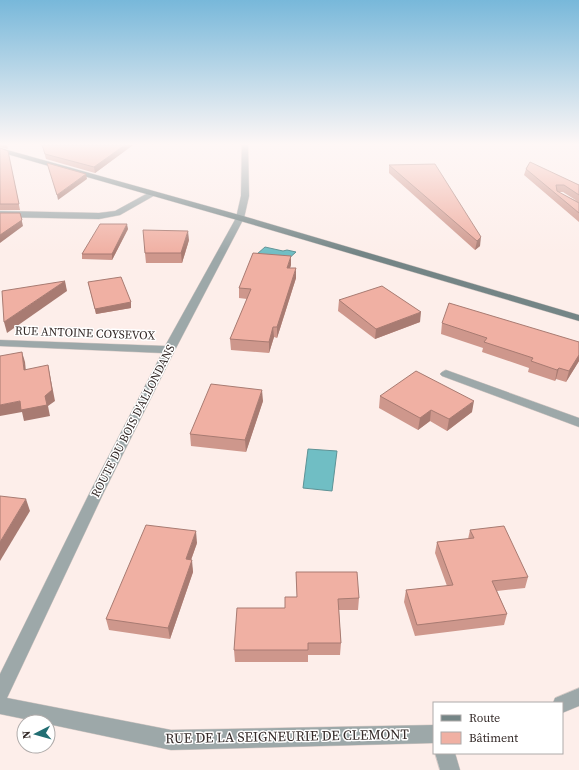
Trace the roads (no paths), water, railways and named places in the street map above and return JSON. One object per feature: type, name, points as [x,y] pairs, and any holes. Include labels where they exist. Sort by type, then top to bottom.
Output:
[{"type":"street","points":[[108,181],[240,218],[579,318]]},
{"type":"street","name":"ROUTE DU BOIS D'ALLONDANS","points":[[0,693],[97,492],[169,350],[240,218],[245,196],[245,181]]},
{"type":"street","points":[[0,214],[99,216],[117,213],[153,194]]},
{"type":"street","name":"RUE ANTOINE COYSEVOX","points":[[0,343],[169,350]]},
{"type":"street","points":[[446,374],[579,423]]},
{"type":"street","points":[[563,704],[579,697]]},
{"type":"street","name":"RUE DE LA SEIGNEURIE DE CLEMONT","points":[[0,705],[171,740],[433,734]]},
{"type":"street","points":[[446,754],[450,770]]},
{"type":"water","points":[[265,247],[296,252],[286,261],[257,254]]},
{"type":"water","points":[[308,449],[337,451],[332,491],[303,488]]}]
